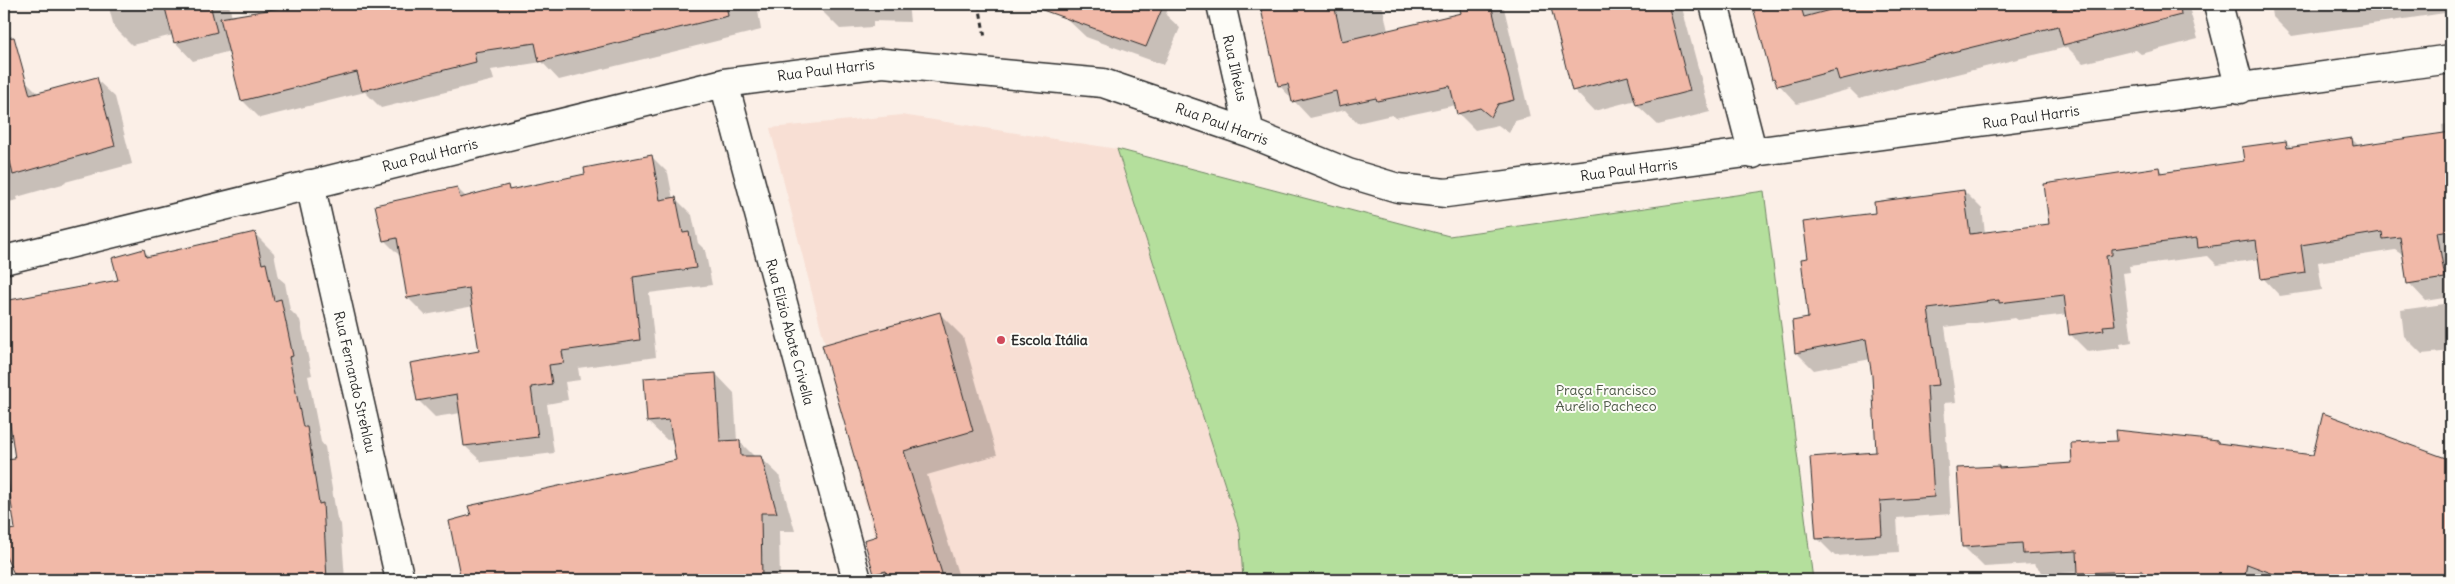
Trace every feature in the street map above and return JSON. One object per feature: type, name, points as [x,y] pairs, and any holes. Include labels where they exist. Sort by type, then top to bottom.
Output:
[{"type":"street","name":"Rua Ilhéus","points":[[1221,4],[1250,133]]},
{"type":"street","points":[[1714,4],[1753,154]]},
{"type":"street","points":[[2218,4],[2240,89]]},
{"type":"street","name":"Rua Paul Harris","points":[[4,260],[724,83],[884,63],[1103,83],[1250,133],[1348,173],[1398,188],[1446,193],[1753,154],[2451,59]]},
{"type":"street","name":"Rua Elízio Abate Crivella","points":[[724,83],[857,580]]},
{"type":"street","name":"Rua Fernando Strehlau","points":[[310,184],[400,580]]},
{"type":"path","points":[[979,4],[986,44]]},
{"type":"shaded area","name":"Escola Itália","points":[[902,115],[1117,149],[1240,532],[1243,580],[885,580],[770,128]]},
{"type":"green space","name":"Praça Francisco Aurélio Pacheco","points":[[1117,149],[1449,236],[1764,191],[1813,580],[1243,580],[1240,532]]},
{"type":"building","points":[[164,4],[210,4],[217,32],[174,43]]},
{"type":"building","points":[[279,4],[726,4],[728,16],[539,62],[535,43],[474,52],[476,62],[362,91],[357,72],[241,101],[220,18],[280,8]]},
{"type":"building","points":[[1037,4],[1164,4],[1146,47],[1037,8]]},
{"type":"building","points":[[1285,4],[1334,4],[1342,41],[1461,13],[1459,4],[1491,4],[1514,100],[1498,104],[1491,117],[1480,108],[1457,114],[1450,86],[1377,101],[1376,98],[1339,106],[1336,91],[1292,102],[1288,84],[1278,86],[1261,9]]},
{"type":"building","points":[[1550,4],[1668,4],[1690,91],[1636,105],[1628,76],[1572,91]]},
{"type":"building","points":[[1752,4],[1800,4],[1804,17],[1852,4],[2180,4],[2181,15],[2063,45],[2058,26],[1839,80],[1836,70],[1777,86],[1774,78],[1772,79]]},
{"type":"building","points":[[14,37],[30,95],[97,77],[115,146],[13,175],[10,161],[4,162],[4,38]]},
{"type":"building","points":[[2451,132],[2451,230],[2437,232],[2445,278],[2407,284],[2400,237],[2383,239],[2382,232],[2301,245],[2305,272],[2261,279],[2256,240],[2198,248],[2197,238],[2112,249],[2112,255],[2106,256],[2115,325],[2103,326],[2104,330],[2069,335],[2064,295],[1999,303],[1999,300],[1928,309],[1939,385],[1927,386],[1934,497],[1880,501],[1882,535],[1816,539],[1810,457],[1876,452],[1872,376],[1866,339],[1795,353],[1792,321],[1808,318],[1801,259],[1808,258],[1803,222],[1875,213],[1874,202],[1964,190],[1970,234],[2049,224],[2044,184],[2159,167],[2160,173],[2244,161],[2242,147],[2286,141],[2287,148],[2352,138],[2353,146]]},
{"type":"building","points":[[652,155],[660,200],[676,197],[683,233],[689,232],[696,268],[633,277],[640,340],[562,351],[564,363],[549,365],[552,384],[531,387],[538,437],[464,446],[457,394],[417,401],[410,363],[479,351],[469,288],[407,298],[397,238],[383,241],[375,205],[457,187],[460,198],[508,185],[509,190],[585,174],[584,168]]},
{"type":"building","points":[[255,232],[262,264],[266,263],[274,301],[281,299],[293,356],[289,357],[303,427],[307,427],[319,504],[323,503],[327,580],[17,580],[4,553],[4,531],[15,529],[5,460],[15,459],[4,381],[4,301],[118,280],[112,258],[144,249],[146,257]]},
{"type":"building","points":[[940,312],[973,431],[904,451],[944,580],[889,580],[886,571],[874,574],[864,540],[877,536],[822,345]]},
{"type":"building","points":[[716,373],[720,441],[740,440],[741,456],[761,456],[777,513],[761,513],[762,580],[461,580],[449,521],[471,515],[468,506],[676,460],[669,420],[647,422],[644,378]]},
{"type":"building","points":[[2323,413],[2451,460],[2451,580],[2290,580],[2247,564],[2244,580],[2143,580],[2143,571],[2078,573],[2077,551],[2023,554],[2022,543],[1962,547],[1957,468],[1999,466],[1999,468],[2072,463],[2071,443],[2117,441],[2116,430],[2218,441],[2218,443],[2313,455]]},
{"type":"place","name":"Escola Itália","points":[[1001,340]]}]
